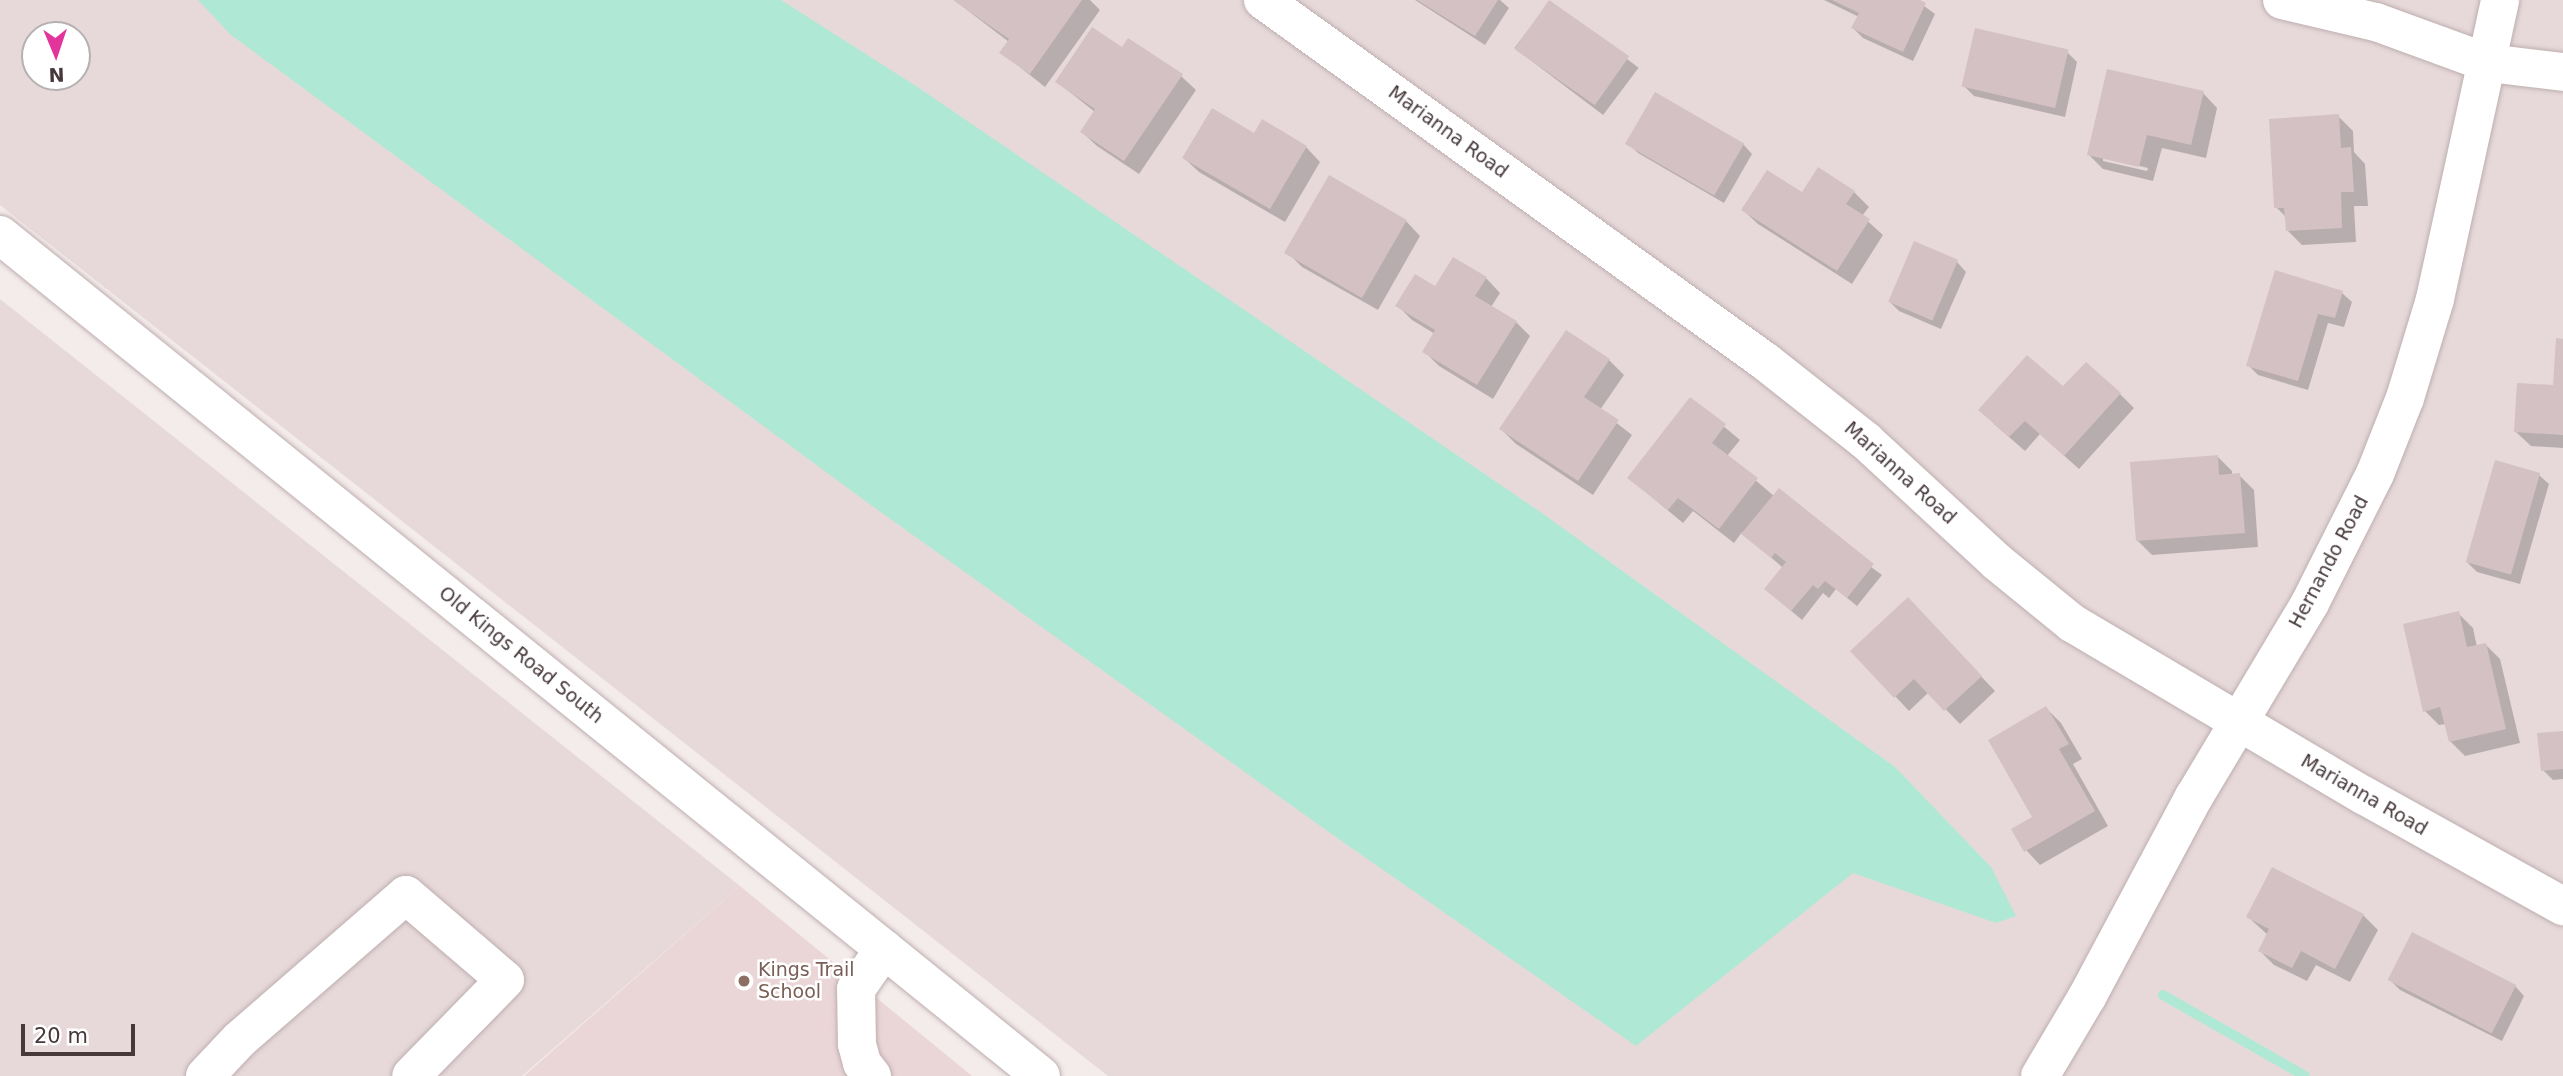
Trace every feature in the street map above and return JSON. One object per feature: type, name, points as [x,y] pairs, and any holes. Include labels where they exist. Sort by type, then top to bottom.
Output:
[{"type":"street","name":"Marianna Road","points":[[1263,0],[1766,362],[1866,440],[1997,562],[2072,623],[2238,722],[2563,906]]},
{"type":"street","points":[[2282,0],[2376,22],[2488,63],[2563,72]]},
{"type":"street","name":"Hernando Road","points":[[2040,1076],[2238,722],[2309,603],[2375,474],[2404,398],[2435,299],[2500,0]]},
{"type":"street","name":"Old Kings Road South","points":[[0,235],[1041,1076]]},
{"type":"street","points":[[205,1076],[239,1040],[406,895],[505,980],[411,1076]]},
{"type":"street","points":[[872,1076],[862,1063],[857,1044],[856,989],[884,949]]},
{"type":"shaded area","points":[[0,0],[2563,0],[2563,1076],[1108,1076],[0,205]]},
{"type":"shaded area","points":[[198,0],[781,0],[919,88],[1539,511],[1895,767],[1991,867],[2016,916],[1996,923],[1853,873],[1636,1046],[1333,835],[868,503],[231,35]]},
{"type":"shaded area","points":[[0,299],[740,886],[522,1076],[0,1076]]},
{"type":"shaded area","name":"Kings Trail School","points":[[740,886],[972,1076],[524,1076]]},
{"type":"building","points":[[953,0],[1082,0],[1030,74],[999,53],[1009,39]]},
{"type":"building","points":[[1417,0],[1498,0],[1475,36]]},
{"type":"building","points":[[1549,0],[1629,56],[1595,105],[1515,49]]},
{"type":"building","points":[[1832,0],[1920,0],[1926,3],[1903,52],[1851,28],[1859,13]]},
{"type":"building","points":[[1092,27],[1122,47],[1128,38],[1183,74],[1124,161],[1080,132],[1095,109],[1055,82]]},
{"type":"building","points":[[1975,28],[2069,50],[2055,108],[1962,86]]},
{"type":"building","points":[[2107,69],[2204,91],[2191,145],[2147,135],[2139,167],[2087,155]]},
{"type":"building","points":[[1655,92],[1744,144],[1714,195],[1625,144]]},
{"type":"building","points":[[1212,108],[1254,133],[1262,119],[1307,146],[1270,209],[1182,158]]},
{"type":"building","points":[[2339,114],[2341,148],[2351,147],[2354,192],[2341,192],[2342,228],[2286,231],[2284,208],[2274,208],[2269,119]]},
{"type":"building","points":[[1818,167],[1855,191],[1846,204],[1870,219],[1837,271],[1741,210],[1767,170],[1802,192]]},
{"type":"building","points":[[1329,175],[1407,220],[1362,298],[1284,253]]},
{"type":"building","points":[[1914,241],[1958,260],[1932,321],[1888,302]]},
{"type":"building","points":[[1453,257],[1487,277],[1475,296],[1517,321],[1477,385],[1422,352],[1435,330],[1395,306],[1415,274],[1435,286]]},
{"type":"building","points":[[2275,270],[2343,291],[2335,318],[2318,314],[2298,381],[2246,366]]},
{"type":"building","points":[[1566,330],[1610,359],[1584,397],[1619,420],[1578,481],[1499,429]]},
{"type":"building","points":[[2556,338],[2563,339],[2563,435],[2514,432],[2517,383],[2553,385]]},
{"type":"building","points":[[2027,355],[2063,386],[2086,362],[2121,393],[2064,456],[2025,421],[2009,437],[1978,410]]},
{"type":"building","points":[[1690,397],[1726,424],[1712,443],[1758,478],[1719,529],[1678,498],[1668,510],[1627,478]]},
{"type":"building","points":[[2218,455],[2219,475],[2240,473],[2245,533],[2136,541],[2130,462]]},
{"type":"building","points":[[2495,460],[2540,473],[2511,575],[2466,562]]},
{"type":"building","points":[[1779,488],[1874,564],[1847,598],[1825,581],[1818,589],[1813,585],[1791,611],[1764,589],[1786,562],[1775,553],[1771,558],[1741,534]]},
{"type":"building","points":[[1908,597],[1982,676],[1944,711],[1914,679],[1894,698],[1850,651]]},
{"type":"building","points":[[2459,611],[2467,647],[2486,643],[2506,729],[2449,742],[2440,707],[2423,712],[2403,624]]},
{"type":"building","points":[[2046,706],[2069,744],[2059,749],[2095,811],[2024,852],[2011,829],[2032,817],[1988,740]]},
{"type":"building","points":[[2563,731],[2563,769],[2541,771],[2537,733]]},
{"type":"building","points":[[2272,867],[2364,914],[2335,969],[2301,951],[2292,968],[2258,951],[2269,929],[2246,917]]},
{"type":"building","points":[[2412,932],[2516,985],[2492,1033],[2387,980]]},
{"type":"waterway","points":[[2163,995],[2305,1076]]},
{"type":"place","name":"Kings Trail School","points":[[744,981]]}]
